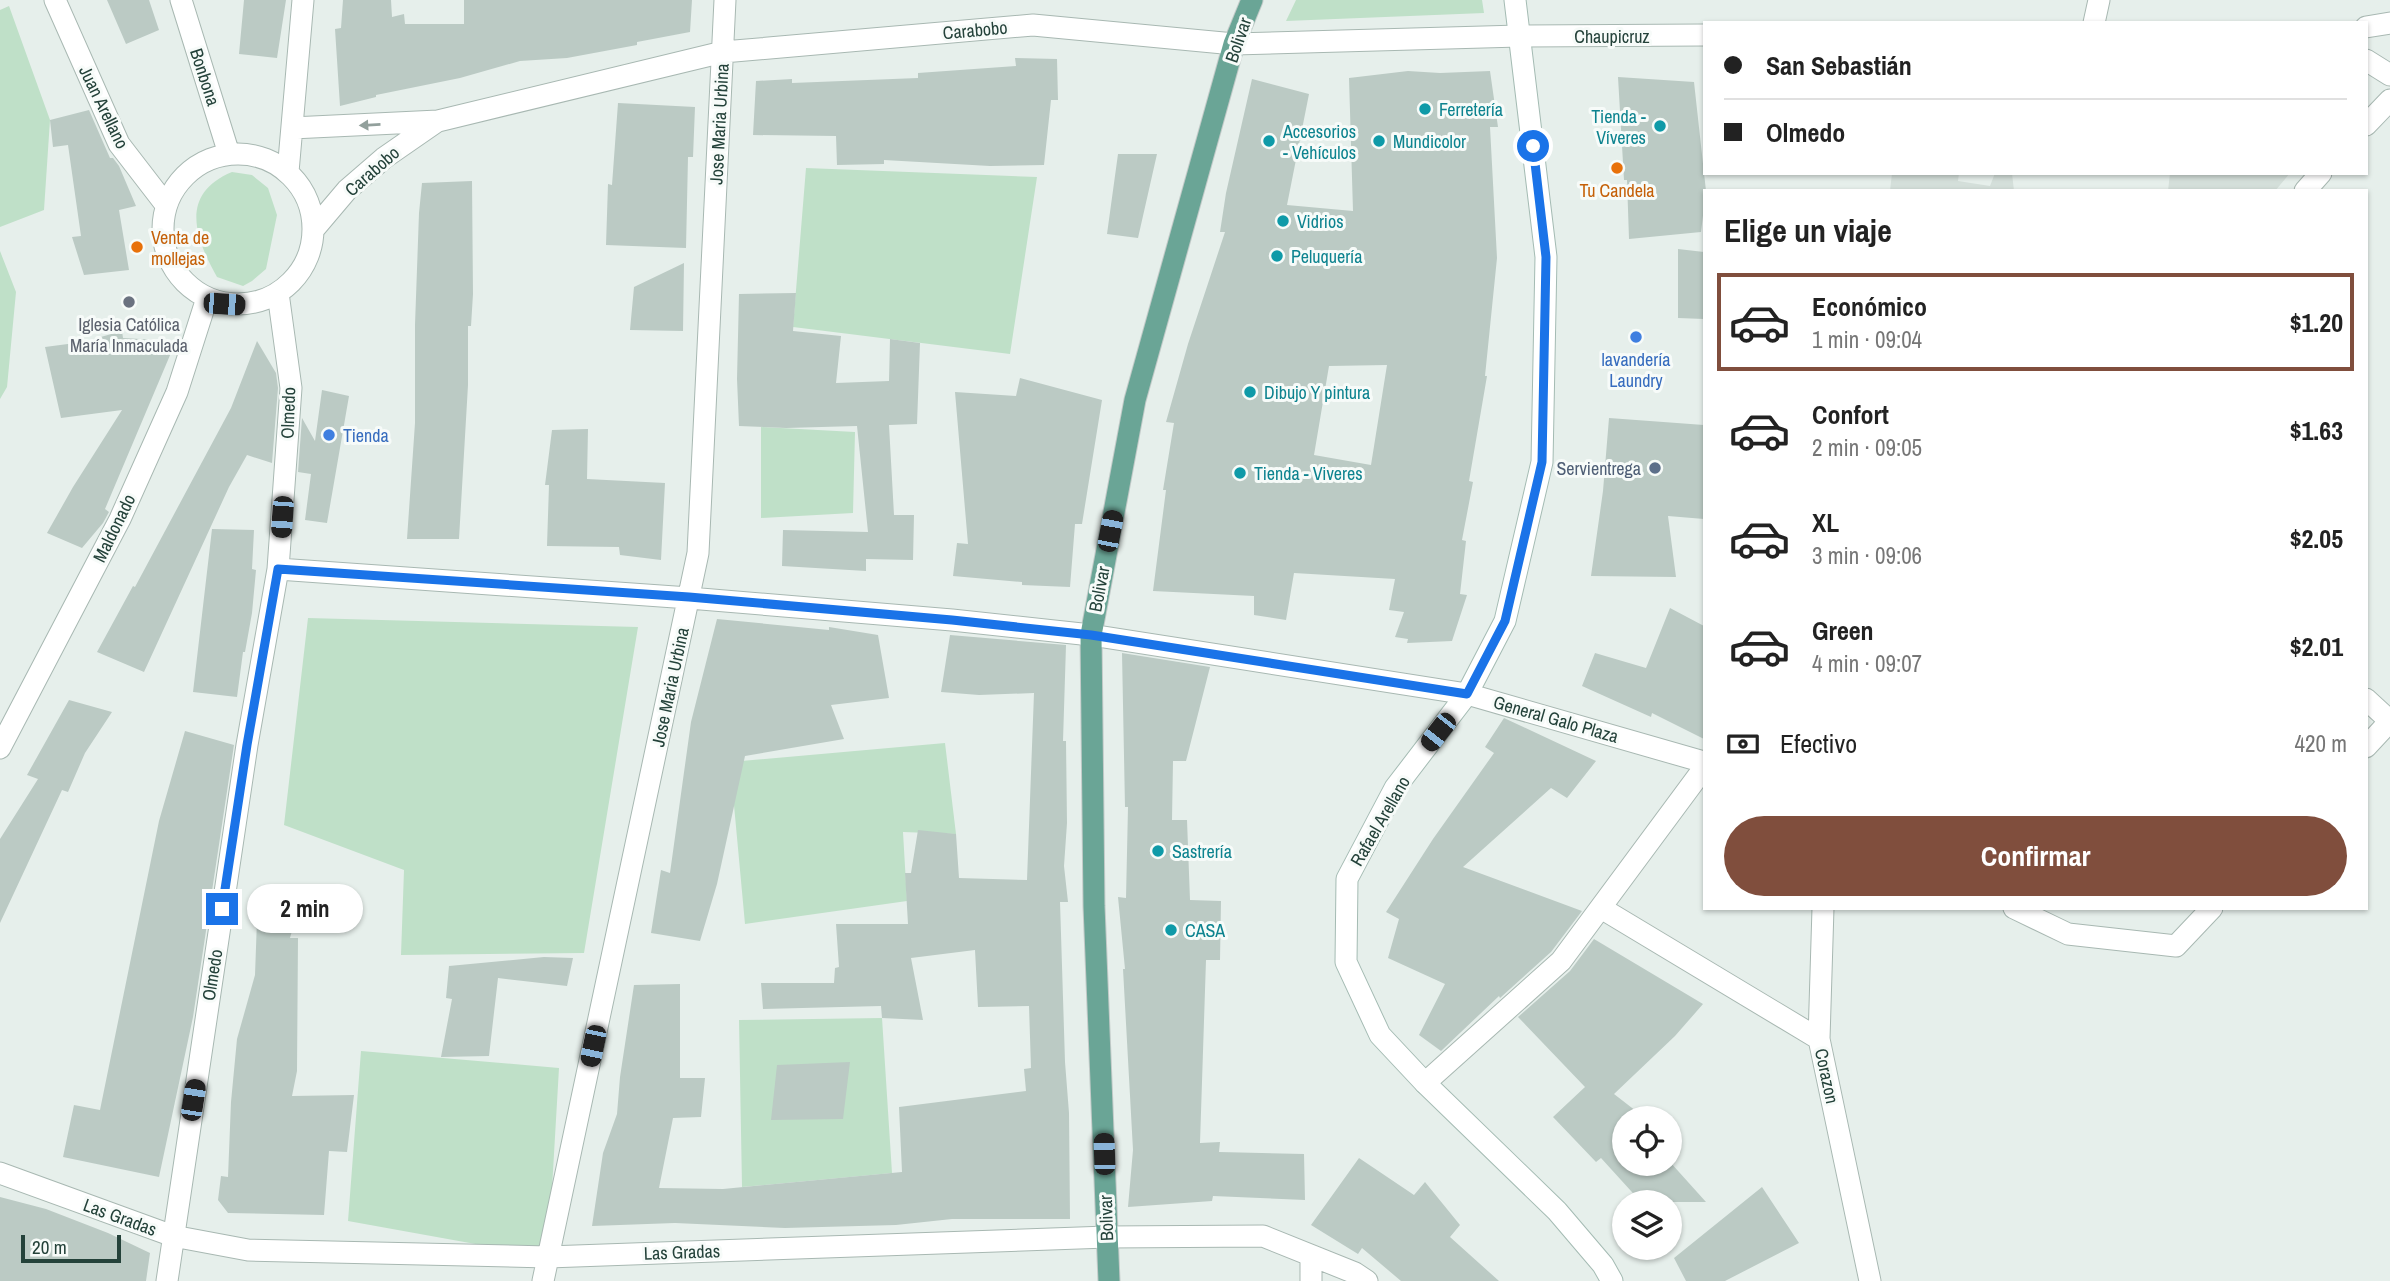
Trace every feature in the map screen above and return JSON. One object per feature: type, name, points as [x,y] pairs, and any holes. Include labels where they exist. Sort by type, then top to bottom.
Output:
[{"type":"main road","name":"Bolivar","points":[[1109,1281],[1094,905],[1091,635],[1135,400],[1234,44],[1252,0]]},
{"type":"street","name":"Juan Arellano","points":[[55,0],[119,144],[166,205]]},
{"type":"street","name":"Bonbona","points":[[181,0],[229,154]]},
{"type":"street","points":[[288,173],[303,0]]},
{"type":"street","name":"Jose Maria Urbina","points":[[543,1281],[698,553],[725,0]]},
{"type":"street","name":"Rafael Arellano","points":[[1515,0],[1546,257],[1542,462],[1505,621],[1467,694],[1395,788],[1347,879],[1346,962],[1381,1035],[1425,1083],[1557,1211],[1603,1265],[1612,1281]]},
{"type":"street","points":[[2094,21],[2099,0]]},
{"type":"street","points":[[2368,27],[2390,23]]},
{"type":"street","name":"Carabobo","points":[[292,128],[438,121],[723,52],[1033,25],[1234,44],[1519,36]]},
{"type":"street","name":"Chaupicruz","points":[[1519,36],[1703,35]]},
{"type":"street","points":[[2368,61],[2390,75]]},
{"type":"street","points":[[2368,123],[2390,100]]},
{"type":"street","name":"Carabobo","points":[[314,229],[347,190],[384,158],[438,121]]},
{"type":"street","points":[[229,154],[261,157],[288,173],[302,189],[311,208],[314,229],[310,254],[297,276],[278,293],[243,305],[224,304],[207,298],[188,286],[173,269],[164,249],[162,227],[166,205],[176,186],[190,171],[208,160],[229,154]]},
{"type":"street","points":[[2307,189],[2319,175]]},
{"type":"street","name":"Olmedo","points":[[167,1281],[247,745],[278,569],[291,388],[278,293]]},
{"type":"street","name":"Maldonado","points":[[0,748],[120,519],[177,392],[207,298]]},
{"type":"street","name":"General Galo Plaza","points":[[278,569],[689,597],[1091,635],[1467,694],[1703,762]]},
{"type":"street","points":[[2368,701],[2390,721],[2368,745]]},
{"type":"street","points":[[1425,1083],[1561,961],[1703,769]]},
{"type":"street","name":"Corazon","points":[[1601,908],[1819,1039],[1870,1281]]},
{"type":"street","points":[[1819,1039],[1823,910]]},
{"type":"street","points":[[2018,910],[2068,934],[2176,946],[2210,910]]},
{"type":"street","name":"Las Gradas","points":[[0,1173],[173,1236],[248,1250],[548,1257],[1107,1237],[1263,1236],[1355,1273],[1367,1281]]},
{"type":"street","points":[[1311,1256],[1311,1281]]},
{"type":"shaded area","points":[[1892,175],[1959,175],[1958,181],[1990,186],[1994,175],[2012,175],[2014,189],[1890,189]]},
{"type":"shaded area","points":[[2170,175],[2288,175],[2277,189],[2168,189]]},
{"type":"green space","points":[[1296,0],[1482,0],[1484,13],[1286,21]]},
{"type":"green space","points":[[9,6],[50,120],[44,210],[0,227],[0,10]]},
{"type":"green space","points":[[806,168],[1037,177],[1010,354],[793,327]]},
{"type":"green space","points":[[232,172],[252,175],[268,188],[277,215],[266,269],[243,286],[217,277],[203,247],[196,218],[204,192],[215,181]]},
{"type":"green space","points":[[0,251],[16,292],[7,387],[0,399]]},
{"type":"green space","points":[[761,427],[855,432],[853,513],[761,518]]},
{"type":"green space","points":[[308,618],[638,627],[584,953],[401,955],[404,870],[284,825]]},
{"type":"green space","points":[[945,743],[956,834],[903,832],[907,901],[745,924],[730,762]]},
{"type":"green space","points":[[882,1018],[892,1173],[742,1187],[739,1020]]},
{"type":"green space","points":[[361,1051],[559,1068],[548,1257],[348,1221]]},
{"type":"building","points":[[107,0],[149,0],[159,30],[126,44]]},
{"type":"building","points":[[244,0],[286,0],[277,58],[239,54]]},
{"type":"building","points":[[343,0],[391,0],[392,17],[404,14],[405,24],[464,24],[464,0],[692,0],[690,32],[567,58],[520,61],[340,106],[335,29],[341,28]]},
{"type":"building","points":[[1015,58],[1057,59],[1058,100],[1051,100],[1044,165],[990,166],[884,160],[884,164],[837,165],[836,136],[753,135],[756,81],[792,79],[792,83],[918,78],[918,73],[1016,66]]},
{"type":"building","points":[[1408,71],[1490,71],[1498,127],[1490,127],[1497,258],[1487,376],[1469,481],[1473,482],[1462,540],[1466,541],[1460,594],[1467,595],[1452,641],[1407,643],[1408,639],[1395,637],[1404,612],[1389,610],[1395,579],[1294,573],[1286,620],[1254,615],[1254,596],[1153,591],[1166,490],[1163,490],[1174,423],[1166,422],[1188,344],[1225,232],[1220,232],[1226,193],[1252,79],[1309,94],[1287,205],[1353,211],[1349,78]],"holes":[[[1387,365],[1371,465],[1314,455],[1329,366]]]},
{"type":"building","name":"Tienda - Víveres","points":[[1618,77],[1694,82],[1706,189],[1703,189],[1701,232],[1629,239],[1627,180],[1624,180]]},
{"type":"building","points":[[618,103],[695,107],[693,157],[688,157],[686,248],[606,245],[608,184],[612,185]]},
{"type":"building","points":[[89,110],[110,158],[119,166],[136,206],[119,210],[129,270],[84,275],[72,237],[81,236],[68,145],[53,147],[50,120]]},
{"type":"building","points":[[1118,154],[1157,154],[1138,238],[1107,234]]},
{"type":"building","points":[[472,181],[473,294],[471,326],[468,326],[468,385],[459,539],[407,539],[415,423],[415,325],[422,183]]},
{"type":"building","points":[[1678,249],[1703,252],[1703,319],[1678,318]]},
{"type":"building","points":[[684,263],[683,331],[630,330],[634,287]]},
{"type":"building","points":[[796,293],[793,331],[841,336],[836,383],[889,381],[890,339],[920,343],[917,424],[889,425],[894,515],[914,515],[913,560],[866,559],[866,571],[782,566],[783,530],[868,532],[857,426],[739,426],[739,294]]},
{"type":"building","points":[[122,331],[123,338],[176,341],[105,509],[109,512],[82,548],[47,533],[122,410],[61,418],[45,347],[83,342]]},
{"type":"building","points":[[257,341],[276,373],[278,388],[272,463],[247,455],[229,487],[144,672],[97,652],[231,408]]},
{"type":"building","points":[[1020,378],[1102,400],[1082,524],[1075,524],[1070,587],[1022,585],[1022,582],[953,576],[957,543],[968,544],[955,392],[1016,396]]},
{"type":"building","points":[[322,390],[349,396],[327,523],[305,520],[311,474],[298,472],[302,418],[315,441]]},
{"type":"building","name":"Servientrega","points":[[1609,418],[1703,425],[1703,519],[1668,516],[1676,577],[1591,576],[1603,491]]},
{"type":"building","points":[[588,429],[587,479],[665,483],[661,560],[620,555],[619,547],[547,546],[549,485],[545,485],[552,430]]},
{"type":"building","points":[[212,529],[254,530],[252,569],[256,570],[252,613],[237,697],[193,692]]},
{"type":"building","points":[[1670,608],[1703,625],[1703,738],[1652,713],[1651,717],[1582,686],[1595,653],[1646,668]]},
{"type":"building","points":[[717,619],[829,630],[829,627],[878,635],[889,698],[831,705],[844,739],[745,756],[717,884],[700,941],[651,933],[661,870],[670,873],[691,722]]},
{"type":"building","points":[[950,635],[1066,645],[1063,741],[1066,741],[1067,823],[1064,866],[1068,902],[1060,902],[1069,1113],[1070,1219],[952,1219],[896,1225],[785,1228],[675,1223],[592,1226],[603,1153],[617,1114],[634,985],[680,984],[680,1078],[705,1078],[701,1117],[673,1118],[659,1188],[723,1189],[902,1172],[899,1107],[1026,1091],[1024,1069],[1031,1068],[1029,1006],[978,1007],[975,950],[911,958],[923,1020],[882,1018],[881,1006],[763,1009],[761,983],[834,983],[835,968],[839,967],[836,924],[908,924],[905,873],[911,873],[918,830],[956,834],[959,878],[1027,880],[1034,693],[979,695],[941,692]]},
{"type":"building","points":[[1122,653],[1210,667],[1186,761],[1173,761],[1172,820],[1187,820],[1190,900],[1221,901],[1220,960],[1206,960],[1200,1143],[1220,1142],[1219,1152],[1304,1154],[1305,1200],[1213,1196],[1212,1201],[1128,1207],[1133,1150],[1125,969],[1118,897],[1126,898],[1128,807],[1125,807]]},
{"type":"building","points":[[69,700],[112,712],[85,753],[68,792],[62,790],[0,923],[0,839],[38,779],[27,775]]},
{"type":"building","points":[[1504,718],[1596,761],[1567,798],[1551,788],[1463,867],[1582,911],[1551,952],[1441,1051],[1419,1035],[1445,984],[1388,958],[1399,919],[1386,912],[1433,839],[1494,753],[1485,747]]},
{"type":"building","points":[[185,731],[234,745],[193,1017],[159,1177],[63,1157],[74,1105],[100,1110],[159,821]]},
{"type":"building","points":[[304,888],[290,938],[298,938],[297,1071],[292,1096],[354,1095],[347,1152],[329,1151],[324,1215],[228,1213],[218,1200],[221,1176],[228,1177],[237,1039],[255,975],[258,892]]},
{"type":"building","points":[[1594,939],[1703,1004],[1675,1036],[1614,1094],[1630,1106],[1612,1106],[1612,1170],[1601,1158],[1596,1162],[1553,1117],[1585,1087],[1518,1017],[1570,971]]},
{"type":"building","points":[[544,957],[573,958],[567,986],[498,978],[489,1056],[441,1057],[452,999],[446,998],[449,966]]},
{"type":"building","points":[[850,1062],[843,1119],[771,1120],[777,1065]]},
{"type":"building","points":[[1359,1158],[1414,1195],[1425,1182],[1460,1225],[1450,1237],[1499,1281],[1401,1281],[1362,1248],[1358,1254],[1311,1225]]},
{"type":"building","points":[[1682,1175],[1706,1202],[1682,1202],[1682,1190],[1630,1190],[1617,1176]]},
{"type":"building","points":[[1762,1187],[1799,1243],[1725,1281],[1686,1281],[1675,1260],[1682,1260],[1682,1252]]},
{"type":"building","points":[[0,1197],[46,1209],[150,1253],[146,1281],[0,1281]]},
{"type":"place","name":"Ferretería","points":[[1425,109]]},
{"type":"place","name":"Tienda - Víveres","points":[[1660,126]]},
{"type":"place","name":"Accesorios - Vehículos","points":[[1269,141]]},
{"type":"place","name":"Mundicolor","points":[[1379,141]]},
{"type":"place","name":"Tu Candela","points":[[1617,168]]},
{"type":"place","name":"Vidrios","points":[[1283,221]]},
{"type":"place","name":"Venta de mollejas","points":[[137,247]]},
{"type":"place","name":"Peluquería","points":[[1277,256]]},
{"type":"place","name":"Iglesia Católica María Inmaculada","points":[[129,302]]},
{"type":"place","name":"lavandería Laundry","points":[[1636,337]]},
{"type":"place","name":"Dibujo Y pintura","points":[[1250,392]]},
{"type":"place","name":"Tienda","points":[[329,435]]},
{"type":"place","name":"Servientrega","points":[[1655,468]]},
{"type":"place","name":"Tienda - Viveres","points":[[1240,473]]},
{"type":"place","name":"Sastrería","points":[[1158,851]]},
{"type":"place","name":"CASA","points":[[1171,930]]},
{"type":"route","points":[[222,909],[278,569],[689,597],[952,620],[1091,635],[1467,694],[1505,621],[1542,462],[1546,257],[1533,146]]}]
